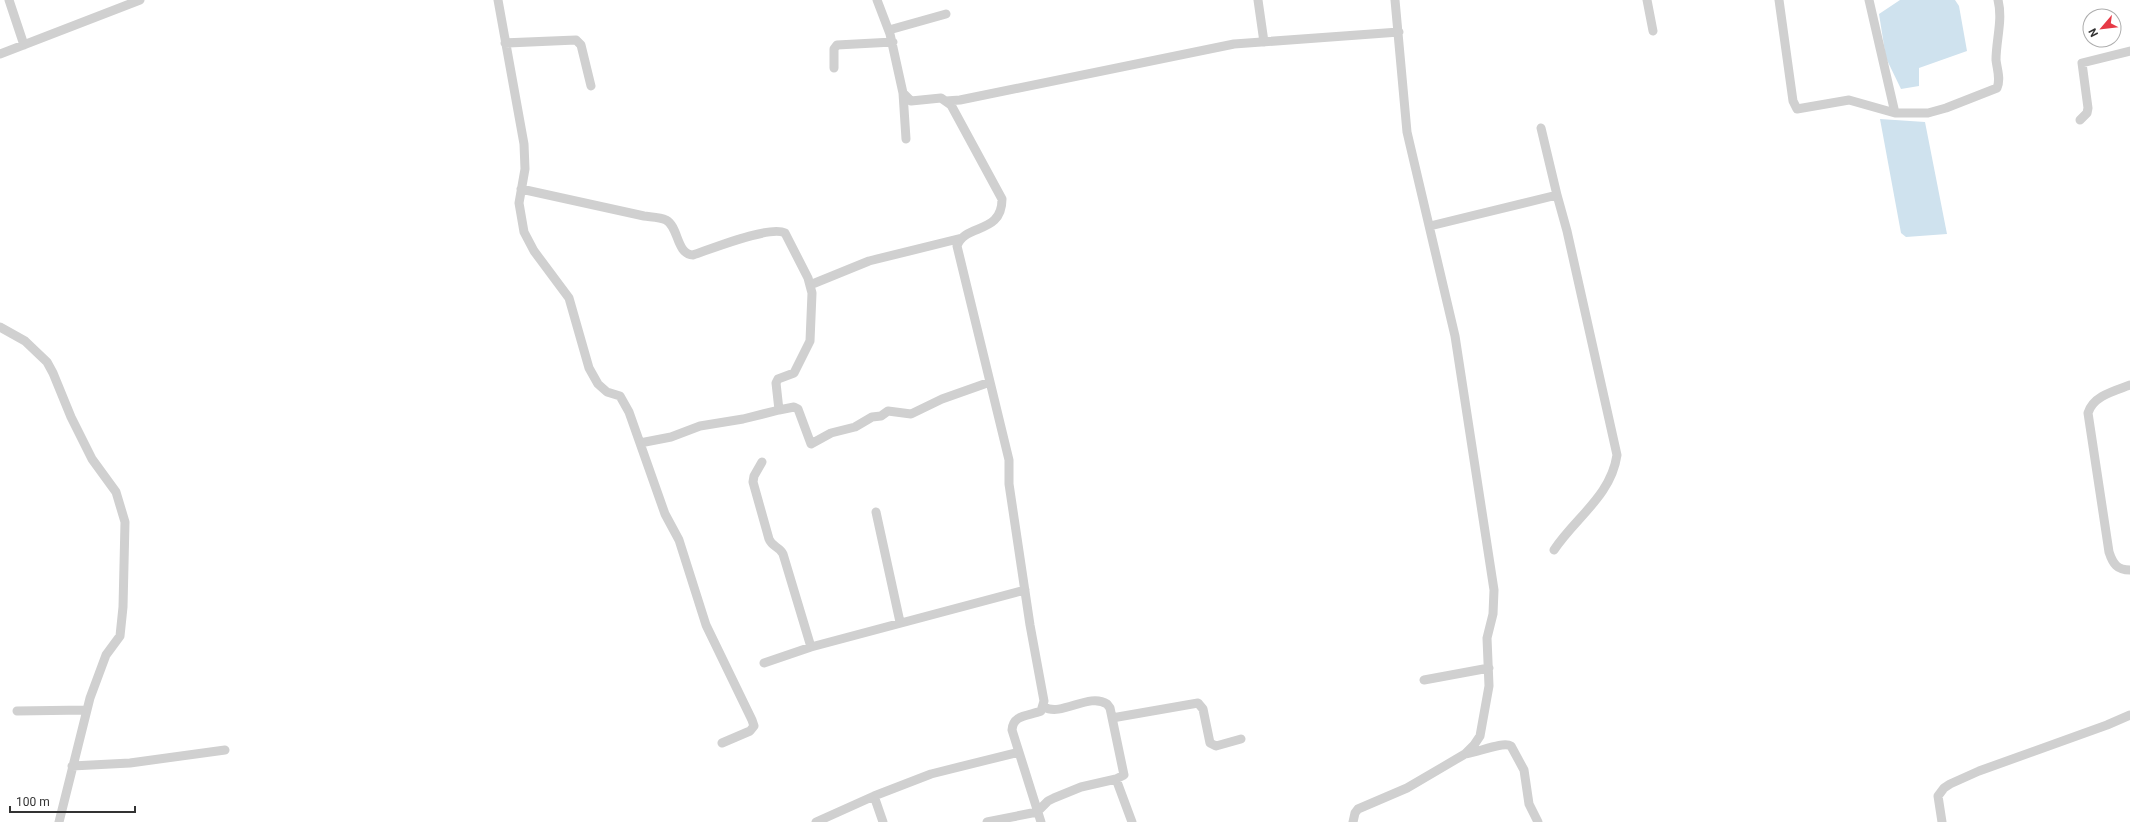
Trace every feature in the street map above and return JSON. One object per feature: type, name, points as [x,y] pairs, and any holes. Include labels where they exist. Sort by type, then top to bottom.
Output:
[{"type":"street","points":[[9,0],[24,45]]},
{"type":"street","points":[[0,54],[140,0]]},
{"type":"street","points":[[498,0],[524,144],[525,169],[519,203],[521,221],[528,242],[569,298],[589,368],[603,390],[620,396],[623,400],[665,514],[679,540],[704,619],[754,726],[750,731],[722,743]]},
{"type":"street","points":[[877,0],[893,42],[903,93],[906,139]]},
{"type":"street","points":[[1258,0],[1264,42]]},
{"type":"street","points":[[1353,822],[1355,813],[1358,809],[1407,788],[1465,754],[1474,745],[1480,736],[1489,686],[1487,638],[1493,614],[1494,590],[1454,336],[1430,226],[1407,132],[1395,0]]},
{"type":"street","points":[[1646,0],[1653,31]]},
{"type":"street","points":[[1778,0],[1795,107],[1802,109],[1841,101],[1854,101],[1895,113],[1920,114],[1937,111],[1997,88],[1998,79],[1996,57],[2000,16],[1998,0]]},
{"type":"street","points":[[1869,0],[1895,113]]},
{"type":"street","points":[[889,30],[946,14]]},
{"type":"street","points":[[903,93],[911,100],[935,98],[946,101],[960,100],[1234,44],[1398,32]]},
{"type":"street","points":[[505,44],[576,40],[580,45],[591,86]]},
{"type":"street","points":[[834,68],[834,49],[837,45],[893,42]]},
{"type":"street","points":[[2080,120],[2087,113],[2088,108],[2082,63],[2130,51]]},
{"type":"street","points":[[810,285],[868,261],[962,238],[995,220],[1002,207],[1002,199],[951,105],[946,101]]},
{"type":"street","points":[[1541,128],[1567,231],[1617,455],[1611,475],[1594,504],[1564,535],[1554,550]]},
{"type":"street","points":[[521,189],[663,219],[671,224],[684,252],[688,255],[693,255],[748,237],[780,231],[789,238],[810,285],[812,312],[810,340],[794,373],[778,379],[776,383],[779,410]]},
{"type":"street","points":[[1430,226],[1557,195]]},
{"type":"street","points":[[962,238],[958,242],[958,252],[1009,460],[1009,484],[1044,707]]},
{"type":"street","points":[[0,327],[25,341],[46,362],[58,383],[75,426],[95,466],[112,486],[123,514],[125,532],[123,607],[120,636],[106,655],[86,710],[59,822]]},
{"type":"street","points":[[640,443],[671,437],[700,426],[743,419],[794,407],[798,409],[811,444],[831,434],[855,427],[872,417],[881,416],[888,411],[911,414],[942,399],[990,382]]},
{"type":"street","points":[[2130,385],[2097,400],[2090,405],[2088,413],[2109,552],[2116,567],[2122,570],[2130,570]]},
{"type":"street","points":[[762,462],[760,468],[754,476],[753,482],[771,544],[782,551],[811,647]]},
{"type":"street","points":[[876,512],[900,622]]},
{"type":"street","points":[[764,663],[811,647],[900,622],[1025,590]]},
{"type":"street","points":[[1424,680],[1489,668]]},
{"type":"street","points":[[987,822],[1037,812],[1048,801],[1054,798],[1089,784],[1116,779],[1124,775],[1110,708],[1104,701],[1052,710],[1044,707]]},
{"type":"street","points":[[1112,718],[1198,703],[1203,709],[1210,743],[1216,746],[1241,739]]},
{"type":"street","points":[[1041,822],[1012,730],[1012,723],[1016,719],[1035,713],[1044,707]]},
{"type":"street","points":[[17,711],[86,710]]},
{"type":"street","points":[[1942,822],[1938,796],[1944,788],[1950,784],[1979,771],[2107,725],[2130,715]]},
{"type":"street","points":[[1465,754],[1478,752],[1503,744],[1511,746],[1524,770],[1530,804],[1538,822]]},
{"type":"street","points":[[72,766],[130,763],[226,750]]},
{"type":"street","points":[[816,822],[874,796],[931,774],[1019,752]]},
{"type":"street","points":[[1116,779],[1132,822]]},
{"type":"street","points":[[874,796],[883,822]]},
{"type":"water","points":[[1900,0],[1955,0],[1959,6],[1967,51],[1919,68],[1919,86],[1901,89],[1886,58],[1879,14]]},
{"type":"water","points":[[1880,119],[1925,122],[1947,234],[1906,237],[1901,233]]}]
